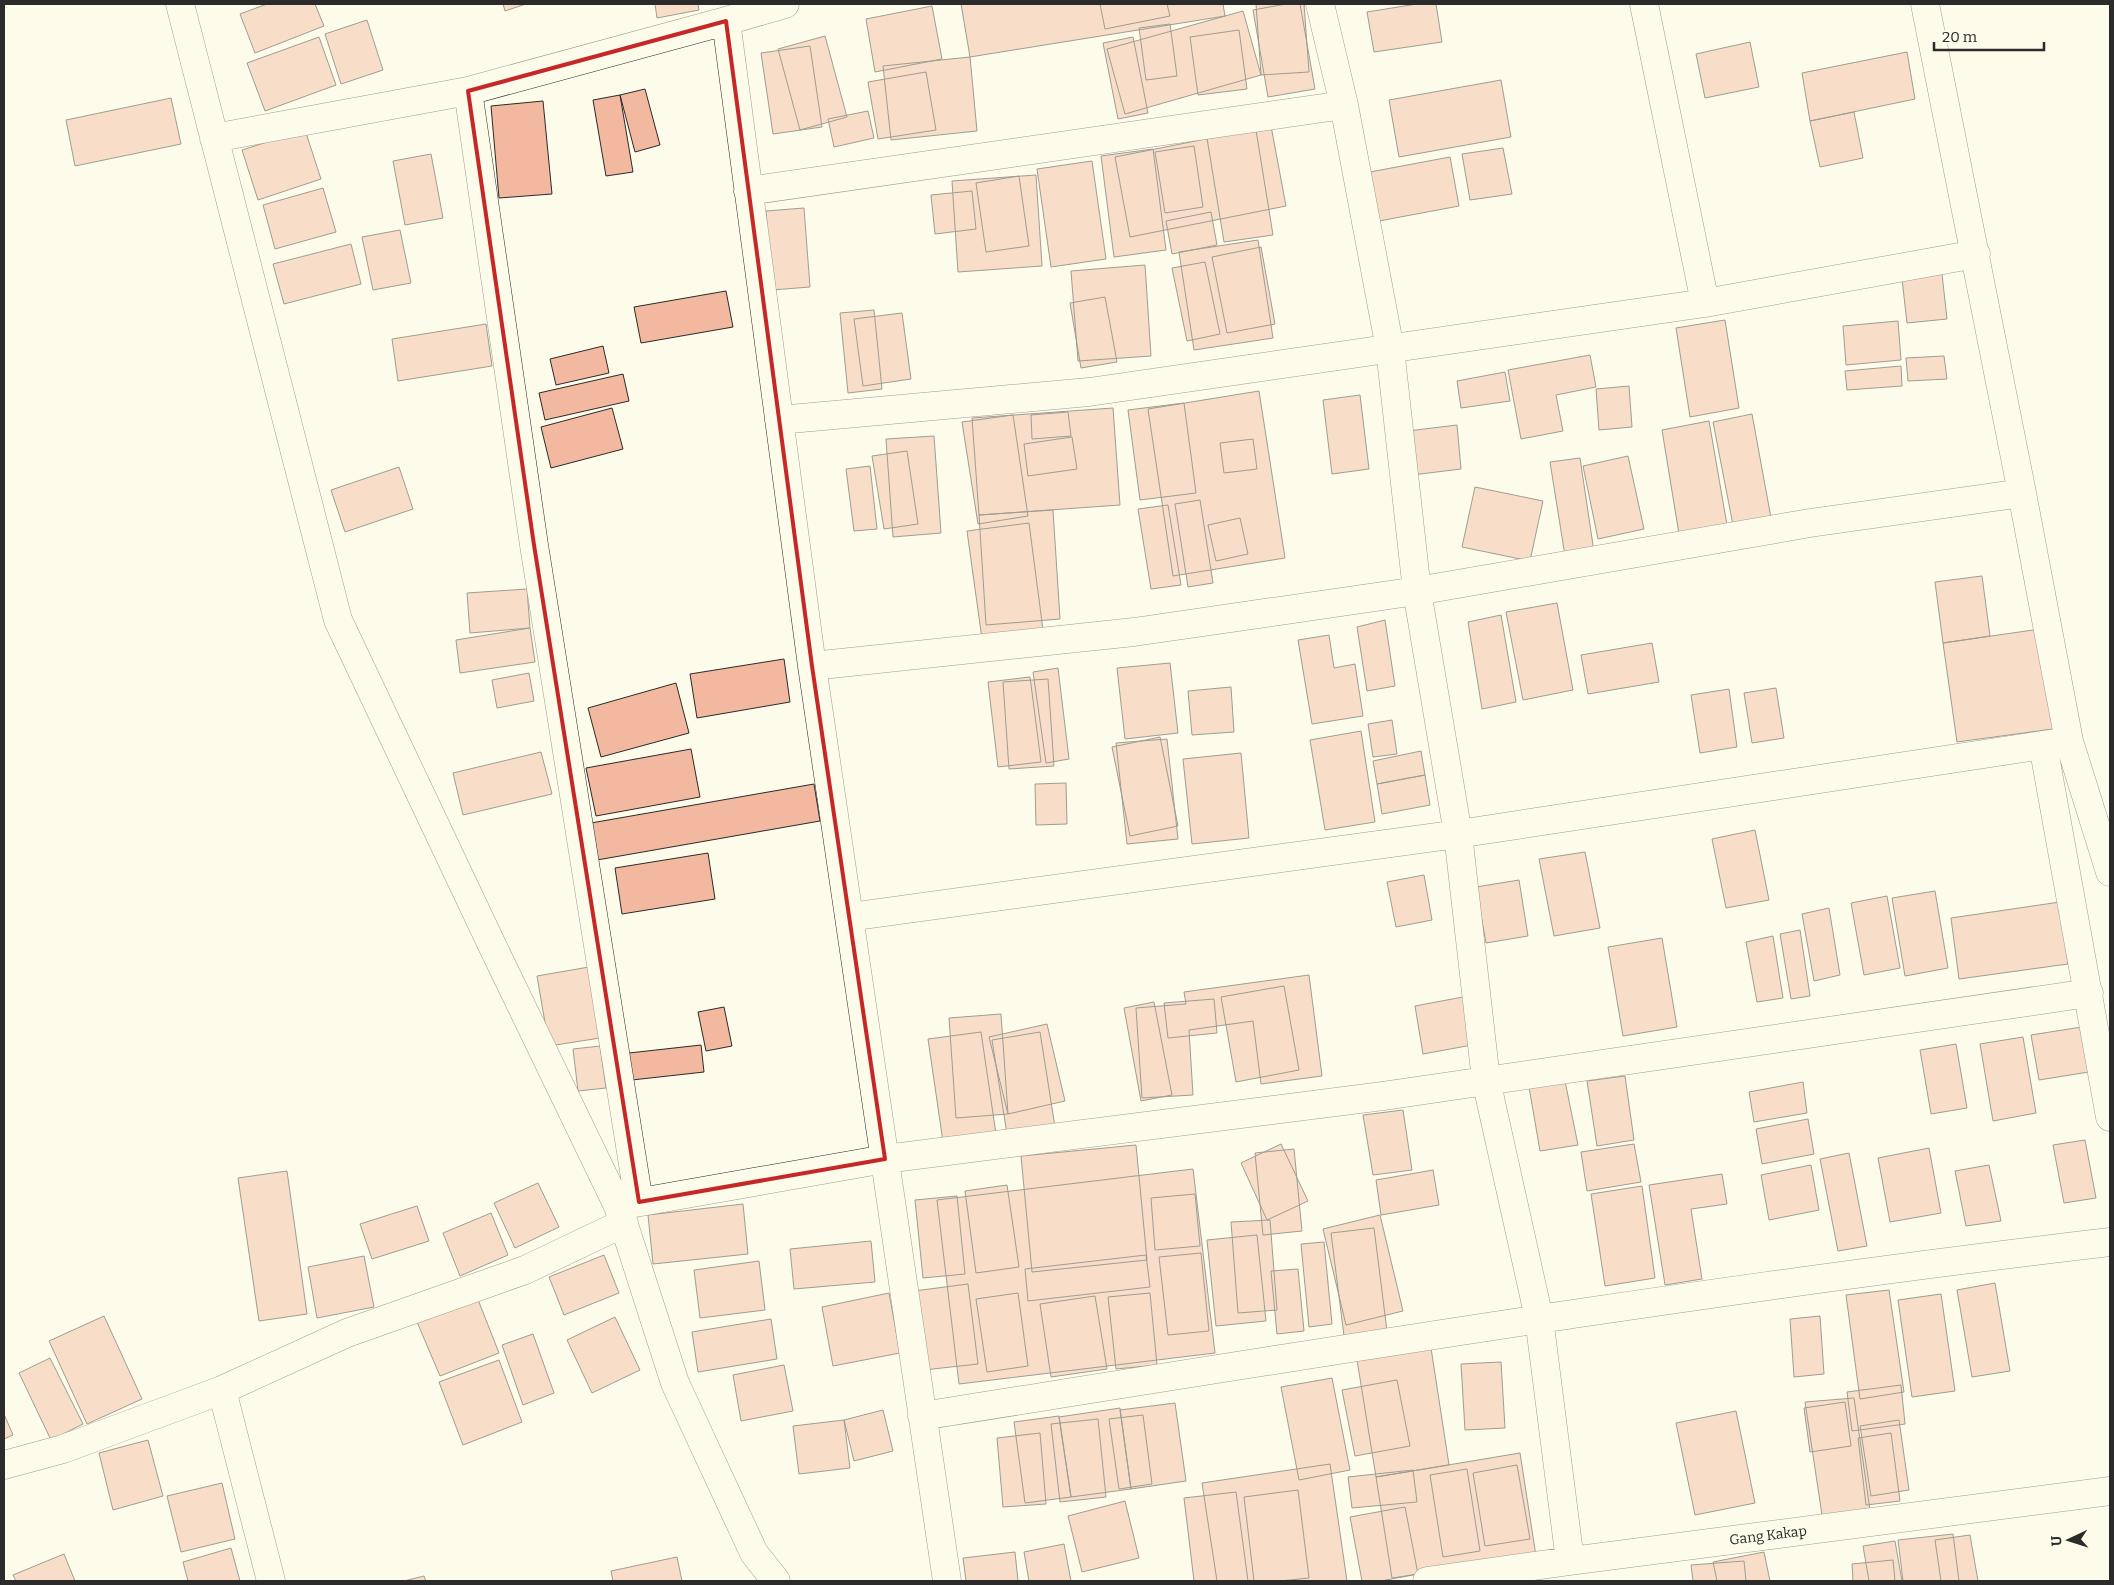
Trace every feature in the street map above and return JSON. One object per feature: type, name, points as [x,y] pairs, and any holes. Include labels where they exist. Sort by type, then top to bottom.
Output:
[{"type":"street","points":[[180,4],[338,620],[492,945],[627,1211]]},
{"type":"street","points":[[214,138],[468,92],[785,4]]},
{"type":"street","points":[[1320,4],[1344,105],[1390,349],[1417,592],[1458,834],[1486,1080],[1539,1318],[1570,1560]]},
{"type":"street","points":[[1644,4],[1704,303]]},
{"type":"street","points":[[1925,4],[2022,493],[2089,992],[2110,1117]]},
{"type":"street","points":[[726,21],[812,666],[947,1581]]},
{"type":"street","points":[[468,92],[534,545],[627,1211],[675,1383],[754,1553],[776,1581]]},
{"type":"street","points":[[748,191],[1344,105]]},
{"type":"street","points":[[779,420],[1089,392],[1704,303],[1976,254]]},
{"type":"street","points":[[812,666],[1134,632],[1417,592],[1810,523],[2022,493]]},
{"type":"street","points":[[849,917],[1458,834],[2056,743]]},
{"type":"street","points":[[2056,743],[2110,872]]},
{"type":"street","points":[[4,1466],[63,1449],[222,1390],[347,1333],[525,1270],[627,1211],[885,1159],[1181,1123],[2089,992]]},
{"type":"street","points":[[922,1416],[1539,1318],[1940,1262],[2110,1242]]},
{"type":"street","points":[[222,1390],[271,1581]]},
{"type":"street","name":"Gang Kakap","points":[[1427,1581],[1570,1560],[2110,1492]]},
{"type":"highlighted area","points":[[726,21],[812,666],[885,1159],[639,1202],[534,545],[468,91]]},
{"type":"building","points":[[267,4],[315,4],[324,26],[255,53],[240,14]]},
{"type":"building","points":[[503,4],[526,4],[505,11]]},
{"type":"building","points":[[655,4],[698,4],[699,10],[657,18]]},
{"type":"building","points":[[961,4],[1223,4],[1225,16],[970,57]]},
{"type":"building","points":[[1100,4],[1167,4],[1170,16],[1105,29]]},
{"type":"building","points":[[1256,4],[1304,4],[1309,72],[1261,75]]},
{"type":"building","points":[[1286,4],[1300,4],[1315,89],[1268,97],[1253,10]]},
{"type":"building","points":[[1417,4],[1436,4],[1442,42],[1374,52],[1367,12]]},
{"type":"building","points":[[932,6],[942,59],[875,72],[866,19]]},
{"type":"building","points":[[1243,11],[1261,75],[1125,114],[1107,49]]},
{"type":"building","points":[[367,20],[383,70],[341,84],[325,34]]},
{"type":"building","points":[[1170,24],[1177,76],[1146,80],[1139,28]]},
{"type":"building","points":[[1239,30],[1247,89],[1198,95],[1190,37]]},
{"type":"building","points":[[825,36],[847,117],[800,130],[778,49]]},
{"type":"building","points":[[319,37],[336,85],[265,111],[247,63]]},
{"type":"building","points":[[1133,37],[1148,113],[1118,119],[1103,43]]},
{"type":"building","points":[[1750,42],[1759,87],[1705,98],[1696,54]]},
{"type":"building","points":[[810,46],[822,127],[773,134],[761,53]]},
{"type":"building","points":[[1907,52],[1915,99],[1810,121],[1802,73]]},
{"type":"building","points":[[970,57],[977,131],[891,140],[883,66]]},
{"type":"building","points":[[926,72],[936,130],[878,139],[868,82]]},
{"type":"building","points":[[1501,80],[1511,137],[1399,157],[1389,100]]},
{"type":"building","points":[[645,89],[660,145],[635,152],[620,95]]},
{"type":"building","points":[[620,95],[633,172],[606,176],[593,100]]},
{"type":"building","points":[[171,98],[181,144],[75,166],[66,120]]},
{"type":"building","points":[[543,101],[552,194],[499,198],[491,106]]},
{"type":"building","points":[[868,111],[874,138],[834,147],[828,119]]},
{"type":"building","points":[[1854,112],[1863,158],[1820,167],[1810,121]]},
{"type":"building","points":[[1255,124],[1273,235],[1224,242],[1206,132]]},
{"type":"building","points":[[1271,126],[1286,206],[1130,237],[1115,157]]},
{"type":"building","points":[[305,130],[321,179],[258,200],[242,150]]},
{"type":"building","points":[[1194,146],[1203,207],[1165,213],[1155,152]]},
{"type":"building","points":[[1503,148],[1512,194],[1470,200],[1462,154]]},
{"type":"building","points":[[1153,149],[1166,250],[1114,257],[1101,156]]},
{"type":"building","points":[[431,154],[443,218],[405,225],[393,161]]},
{"type":"building","points":[[1450,157],[1459,206],[1379,221],[1370,172]]},
{"type":"building","points":[[1092,161],[1106,259],[1051,267],[1037,169]]},
{"type":"building","points":[[1036,175],[1042,266],[958,272],[952,181]]},
{"type":"building","points":[[1019,176],[1029,246],[986,252],[976,183]]},
{"type":"building","points":[[323,188],[336,232],[275,249],[263,205]]},
{"type":"building","points":[[972,191],[976,229],[935,234],[931,195]]},
{"type":"building","points":[[804,208],[810,287],[772,290],[766,211]]},
{"type":"building","points":[[1211,212],[1217,245],[1172,254],[1166,221]]},
{"type":"building","points":[[400,230],[411,283],[373,290],[362,237]]},
{"type":"building","points":[[1258,240],[1273,338],[1194,350],[1179,252]]},
{"type":"building","points":[[351,244],[361,284],[284,304],[273,264]]},
{"type":"building","points":[[1261,247],[1275,324],[1227,333],[1212,257]]},
{"type":"building","points":[[1205,262],[1220,334],[1187,341],[1172,268]]},
{"type":"building","points":[[1145,265],[1151,356],[1078,361],[1071,271]]},
{"type":"building","points":[[1942,274],[1947,319],[1907,323],[1902,279]]},
{"type":"building","points":[[726,291],[733,327],[641,343],[634,307]]},
{"type":"building","points":[[1105,297],[1117,362],[1081,368],[1070,303]]},
{"type":"building","points":[[874,310],[882,389],[848,393],[840,313]]},
{"type":"building","points":[[902,313],[911,379],[863,386],[854,319]]},
{"type":"building","points":[[1725,320],[1739,408],[1690,417],[1676,328]]},
{"type":"building","points":[[1898,321],[1901,360],[1846,365],[1843,326]]},
{"type":"building","points":[[486,324],[492,366],[398,381],[392,339]]},
{"type":"building","points":[[603,346],[609,373],[556,385],[550,359]]},
{"type":"building","points":[[1590,355],[1596,387],[1556,395],[1563,431],[1521,439],[1508,370]]},
{"type":"building","points":[[1944,356],[1947,379],[1908,381],[1906,358]]},
{"type":"building","points":[[1901,366],[1902,386],[1847,390],[1845,371]]},
{"type":"building","points":[[1505,372],[1510,401],[1461,408],[1457,381]]},
{"type":"building","points":[[623,374],[629,401],[545,420],[539,393]]},
{"type":"building","points":[[1629,386],[1632,427],[1599,430],[1596,389]]},
{"type":"building","points":[[1259,391],[1285,558],[1173,576],[1148,409]]},
{"type":"building","points":[[1360,395],[1369,469],[1332,474],[1323,400]]},
{"type":"building","points":[[1184,403],[1196,493],[1140,500],[1128,410]]},
{"type":"building","points":[[612,408],[623,449],[551,468],[541,427]]},
{"type":"building","points":[[1113,408],[1120,505],[979,515],[972,418]]},
{"type":"building","points":[[1068,412],[1071,436],[1032,439],[1031,415]]},
{"type":"building","points":[[1752,414],[1771,518],[1733,525],[1713,422]]},
{"type":"building","points":[[1013,415],[1028,516],[978,524],[962,422]]},
{"type":"building","points":[[1709,421],[1727,525],[1679,534],[1662,430]]},
{"type":"building","points":[[1457,425],[1461,469],[1412,475],[1408,431]]},
{"type":"building","points":[[934,436],[941,533],[893,537],[886,439]]},
{"type":"building","points":[[1072,437],[1077,469],[1028,476],[1024,444]]},
{"type":"building","points":[[1253,439],[1257,469],[1224,473],[1220,443]]},
{"type":"building","points":[[907,451],[918,524],[884,529],[872,456]]},
{"type":"building","points":[[1628,456],[1644,529],[1598,539],[1583,466]]},
{"type":"building","points":[[1580,458],[1594,552],[1565,556],[1550,462]]},
{"type":"building","points":[[870,466],[877,529],[854,531],[846,469]]},
{"type":"building","points":[[399,467],[413,509],[345,532],[331,490]]},
{"type":"building","points":[[1475,487],[1543,501],[1530,561],[1462,547]]},
{"type":"building","points":[[1200,500],[1213,583],[1188,587],[1175,504]]},
{"type":"building","points":[[1168,505],[1181,585],[1151,589],[1138,509]]},
{"type":"building","points":[[1053,510],[1060,619],[986,625],[979,515]]},
{"type":"building","points":[[1240,518],[1248,554],[1216,561],[1208,525]]},
{"type":"building","points":[[1029,523],[1043,630],[982,639],[967,531]]},
{"type":"building","points":[[1982,576],[1990,636],[1943,643],[1935,582]]},
{"type":"building","points":[[527,589],[530,628],[470,633],[467,593]]},
{"type":"building","points":[[1557,603],[1573,690],[1523,700],[1506,612]]},
{"type":"building","points":[[1501,615],[1516,702],[1482,709],[1468,622]]},
{"type":"building","points":[[1385,620],[1395,686],[1367,691],[1357,627]]},
{"type":"building","points":[[530,628],[535,662],[460,673],[456,640]]},
{"type":"building","points":[[2040,629],[2053,729],[1957,742],[1943,643]]},
{"type":"building","points":[[1329,635],[1334,668],[1355,664],[1363,716],[1312,724],[1298,640]]},
{"type":"building","points":[[1652,643],[1659,682],[1588,694],[1581,655]]},
{"type":"building","points":[[784,659],[790,702],[697,718],[690,674]]},
{"type":"building","points":[[1170,663],[1178,733],[1125,739],[1117,668]]},
{"type":"building","points":[[1058,668],[1069,759],[1046,763],[1033,672]]},
{"type":"building","points":[[529,673],[534,701],[497,708],[492,680]]},
{"type":"building","points":[[1030,677],[1041,762],[998,767],[988,682]]},
{"type":"building","points":[[1048,679],[1054,766],[1009,769],[1003,682]]},
{"type":"building","points":[[676,683],[689,733],[601,757],[588,708]]},
{"type":"building","points":[[1231,687],[1234,732],[1192,735],[1188,691]]},
{"type":"building","points":[[1776,688],[1784,738],[1752,743],[1744,693]]},
{"type":"building","points":[[1729,689],[1737,747],[1700,753],[1691,695]]},
{"type":"building","points":[[1392,720],[1397,754],[1373,757],[1368,724]]},
{"type":"building","points":[[1361,731],[1375,822],[1325,830],[1310,740]]},
{"type":"building","points":[[1160,737],[1178,826],[1130,836],[1112,747]]},
{"type":"building","points":[[1167,739],[1178,839],[1127,844],[1116,743]]},
{"type":"building","points":[[691,749],[700,797],[596,816],[586,768]]},
{"type":"building","points":[[1421,751],[1425,775],[1377,784],[1373,761]]},
{"type":"building","points":[[541,752],[552,794],[463,815],[453,773]]},
{"type":"building","points":[[1241,753],[1249,838],[1192,844],[1183,759]]},
{"type":"building","points":[[1425,775],[1430,805],[1382,814],[1377,784]]},
{"type":"building","points":[[1066,783],[1067,824],[1036,825],[1035,784]]},
{"type":"building","points":[[814,784],[820,821],[597,860],[591,823]]},
{"type":"building","points":[[1755,830],[1769,900],[1726,908],[1712,839]]},
{"type":"building","points":[[1585,852],[1600,928],[1554,936],[1539,859]]},
{"type":"building","points":[[708,853],[715,899],[622,914],[615,868]]},
{"type":"building","points":[[1424,875],[1432,920],[1396,927],[1387,882]]},
{"type":"building","points":[[1519,880],[1528,936],[1486,943],[1476,887]]},
{"type":"building","points":[[1935,891],[1948,968],[1905,976],[1892,898]]},
{"type":"building","points":[[1887,896],[1900,968],[1864,975],[1851,903]]},
{"type":"building","points":[[2060,902],[2068,964],[1959,979],[1951,918]]},
{"type":"building","points":[[1829,908],[1840,975],[1814,981],[1802,914]]},
{"type":"building","points":[[1800,930],[1810,996],[1791,999],[1780,934]]},
{"type":"building","points":[[1773,936],[1783,998],[1757,1002],[1746,942]]},
{"type":"building","points":[[1662,938],[1677,1027],[1623,1036],[1608,947]]},
{"type":"building","points":[[589,967],[600,1038],[549,1046],[537,976]]},
{"type":"building","points":[[1309,975],[1322,1076],[1261,1084],[1253,1021],[1189,1030],[1193,1095],[1142,1098],[1136,1008],[1186,1004],[1184,992]]},
{"type":"building","points":[[1284,986],[1299,1070],[1236,1082],[1221,997]]},
{"type":"building","points":[[1463,997],[1472,1045],[1423,1054],[1415,1006]]},
{"type":"building","points":[[1214,999],[1217,1033],[1168,1038],[1164,1003]]},
{"type":"building","points":[[1154,1002],[1172,1095],[1141,1101],[1124,1008]]},
{"type":"building","points":[[724,1007],[732,1046],[706,1051],[698,1012]]},
{"type":"building","points":[[1001,1014],[1008,1114],[956,1118],[949,1018]]},
{"type":"building","points":[[1047,1024],[1065,1101],[1008,1114],[989,1037]]},
{"type":"building","points":[[2088,1026],[2095,1071],[2039,1080],[2031,1035]]},
{"type":"building","points":[[981,1032],[996,1134],[943,1142],[928,1039]]},
{"type":"building","points":[[1040,1032],[1055,1127],[1007,1134],[992,1040]]},
{"type":"building","points":[[2023,1037],[2036,1113],[1993,1121],[1980,1044]]},
{"type":"building","points":[[1956,1044],[1967,1108],[1931,1114],[1920,1050]]},
{"type":"building","points":[[701,1045],[704,1072],[632,1080],[629,1053]]},
{"type":"building","points":[[600,1046],[606,1088],[578,1091],[573,1049]]},
{"type":"building","points":[[1625,1076],[1634,1140],[1597,1146],[1587,1081]]},
{"type":"building","points":[[1565,1081],[1578,1145],[1540,1151],[1529,1087]]},
{"type":"building","points":[[1803,1082],[1807,1113],[1754,1122],[1749,1092]]},
{"type":"building","points":[[1403,1110],[1412,1170],[1373,1175],[1363,1115]]},
{"type":"building","points":[[1808,1119],[1814,1154],[1762,1164],[1756,1129]]},
{"type":"building","points":[[2085,1140],[2096,1198],[2064,1203],[2053,1145]]},
{"type":"building","points":[[1281,1144],[1308,1201],[1267,1220],[1241,1163]]},
{"type":"building","points":[[1634,1144],[1641,1182],[1587,1191],[1581,1152]]},
{"type":"building","points":[[1136,1145],[1147,1260],[1032,1272],[1021,1156]]},
{"type":"building","points":[[1929,1148],[1941,1213],[1890,1222],[1878,1158]]},
{"type":"building","points":[[1294,1149],[1302,1231],[1263,1235],[1255,1153]]},
{"type":"building","points":[[1849,1153],[1867,1246],[1838,1251],[1820,1159]]},
{"type":"building","points":[[1811,1165],[1819,1210],[1769,1220],[1761,1175]]},
{"type":"building","points":[[1989,1165],[2001,1221],[1966,1226],[1955,1171]]},
{"type":"building","points":[[1193,1169],[1215,1353],[959,1384],[937,1200]]},
{"type":"building","points":[[1433,1170],[1439,1205],[1381,1215],[1376,1180]]},
{"type":"building","points":[[287,1171],[307,1314],[259,1321],[238,1178]]},
{"type":"building","points":[[1722,1174],[1727,1204],[1691,1209],[1702,1279],[1665,1285],[1649,1185]]},
{"type":"building","points":[[538,1183],[559,1227],[515,1248],[494,1203]]},
{"type":"building","points":[[1007,1185],[1019,1267],[976,1273],[965,1191]]},
{"type":"building","points":[[1642,1186],[1655,1278],[1605,1286],[1591,1194]]},
{"type":"building","points":[[1195,1194],[1200,1246],[1155,1250],[1151,1198]]},
{"type":"building","points":[[957,1196],[965,1274],[923,1278],[915,1200]]},
{"type":"building","points":[[743,1204],[748,1254],[653,1264],[648,1215]]},
{"type":"building","points":[[417,1206],[429,1241],[372,1259],[360,1224]]},
{"type":"building","points":[[491,1213],[508,1255],[460,1276],[443,1233]]},
{"type":"building","points":[[1380,1215],[1403,1311],[1346,1325],[1323,1229]]},
{"type":"building","points":[[1270,1220],[1277,1310],[1238,1313],[1231,1222]]},
{"type":"building","points":[[1374,1228],[1387,1331],[1344,1336],[1331,1233]]},
{"type":"building","points":[[1257,1235],[1266,1321],[1216,1326],[1207,1240]]},
{"type":"building","points":[[871,1241],[875,1282],[794,1289],[790,1249]]},
{"type":"building","points":[[1324,1242],[1332,1324],[1309,1327],[1301,1244]]},
{"type":"building","points":[[1201,1253],[1209,1331],[1168,1335],[1159,1257]]},
{"type":"building","points":[[604,1255],[619,1293],[564,1315],[549,1277]]},
{"type":"building","points":[[1146,1255],[1150,1287],[1028,1301],[1025,1269]]},
{"type":"building","points":[[364,1256],[374,1307],[317,1318],[308,1267]]},
{"type":"building","points":[[759,1261],[765,1310],[700,1318],[694,1270]]},
{"type":"building","points":[[1298,1269],[1304,1331],[1277,1334],[1271,1271]]},
{"type":"building","points":[[1995,1283],[2010,1371],[1972,1377],[1957,1290]]},
{"type":"building","points":[[968,1284],[978,1364],[924,1370],[914,1291]]},
{"type":"building","points":[[1889,1290],[1904,1392],[1860,1399],[1846,1295]]},
{"type":"building","points":[[889,1293],[900,1353],[833,1366],[822,1307]]},
{"type":"building","points":[[1018,1293],[1028,1366],[987,1372],[976,1299]]},
{"type":"building","points":[[1150,1293],[1157,1365],[1116,1369],[1108,1297]]},
{"type":"building","points":[[1941,1294],[1955,1391],[1912,1397],[1898,1300]]},
{"type":"building","points":[[1095,1296],[1107,1369],[1051,1377],[1040,1304]]},
{"type":"building","points":[[477,1297],[499,1353],[440,1376],[417,1322]]},
{"type":"building","points":[[104,1316],[142,1399],[87,1424],[49,1341]]},
{"type":"building","points":[[1820,1316],[1824,1374],[1794,1377],[1790,1319]]},
{"type":"building","points":[[615,1317],[640,1370],[592,1393],[567,1340]]},
{"type":"building","points":[[771,1319],[777,1359],[698,1372],[692,1332]]},
{"type":"building","points":[[533,1334],[554,1393],[523,1405],[502,1345]]},
{"type":"building","points":[[1431,1348],[1449,1465],[1376,1477],[1357,1360]]},
{"type":"building","points":[[50,1358],[83,1424],[51,1440],[19,1373]]},
{"type":"building","points":[[499,1360],[522,1422],[463,1445],[439,1382]]},
{"type":"building","points":[[1501,1362],[1505,1428],[1465,1430],[1461,1364]]},
{"type":"building","points":[[784,1365],[793,1411],[741,1421],[733,1375]]},
{"type":"building","points":[[1332,1378],[1350,1470],[1299,1480],[1281,1387]]},
{"type":"building","points":[[1397,1380],[1410,1446],[1355,1456],[1342,1390]]},
{"type":"building","points":[[1901,1385],[1905,1424],[1852,1431],[1847,1392]]},
{"type":"building","points":[[1854,1398],[1870,1510],[1822,1515],[1805,1402]]},
{"type":"building","points":[[1845,1402],[1851,1446],[1810,1452],[1804,1408]]},
{"type":"building","points":[[1175,1403],[1186,1481],[1131,1489],[1120,1410]]},
{"type":"building","points":[[1120,1408],[1131,1489],[1071,1497],[1059,1417]]},
{"type":"building","points":[[883,1410],[893,1451],[854,1461],[844,1420]]},
{"type":"building","points":[[1736,1411],[1755,1503],[1695,1515],[1676,1423]]},
{"type":"building","points":[[4,1414],[13,1435],[4,1439]]},
{"type":"building","points":[[1143,1415],[1152,1484],[1119,1489],[1109,1419]]},
{"type":"building","points":[[1059,1416],[1071,1497],[1025,1503],[1014,1422]]},
{"type":"building","points":[[1098,1419],[1106,1497],[1060,1502],[1051,1424]]},
{"type":"building","points":[[844,1420],[850,1468],[799,1474],[793,1426]]},
{"type":"building","points":[[1899,1420],[1909,1490],[1871,1496],[1860,1426]]},
{"type":"building","points":[[1040,1433],[1046,1504],[1003,1507],[997,1438]]},
{"type":"building","points":[[1891,1433],[1900,1501],[1866,1505],[1858,1438]]},
{"type":"building","points":[[148,1440],[163,1496],[113,1510],[99,1453]]},
{"type":"building","points":[[1520,1453],[1536,1556],[1392,1578],[1376,1477]]},
{"type":"building","points":[[1330,1464],[1347,1581],[1217,1581],[1202,1483]]},
{"type":"building","points":[[1517,1465],[1530,1539],[1485,1546],[1473,1473]]},
{"type":"building","points":[[1467,1469],[1480,1551],[1443,1557],[1430,1475]]},
{"type":"building","points":[[1413,1470],[1417,1502],[1352,1508],[1348,1477]]},
{"type":"building","points":[[222,1483],[235,1539],[181,1552],[167,1496]]},
{"type":"building","points":[[1298,1490],[1309,1578],[1254,1581],[1244,1497]]},
{"type":"building","points":[[1236,1492],[1248,1581],[1194,1581],[1184,1498]]},
{"type":"building","points":[[1125,1501],[1139,1558],[1082,1572],[1068,1516]]},
{"type":"building","points":[[1405,1507],[1418,1574],[1381,1581],[1362,1581],[1350,1517]]},
{"type":"building","points":[[1953,1534],[1959,1581],[1903,1581],[1898,1540]]},
{"type":"building","points":[[1970,1535],[1978,1581],[1941,1581],[1935,1540]]},
{"type":"building","points":[[1895,1541],[1902,1581],[1869,1581],[1863,1546]]},
{"type":"building","points":[[1064,1544],[1071,1581],[1029,1581],[1024,1552]]},
{"type":"building","points":[[231,1548],[240,1581],[188,1581],[183,1562]]},
{"type":"building","points":[[1015,1552],[1018,1581],[966,1581],[963,1558]]},
{"type":"building","points":[[1764,1552],[1770,1581],[1717,1581],[1713,1562]]},
{"type":"building","points":[[64,1554],[75,1581],[16,1581],[13,1575]]},
{"type":"building","points":[[677,1557],[682,1581],[613,1581],[611,1571]]},
{"type":"building","points":[[1893,1560],[1895,1581],[1853,1581],[1852,1564]]},
{"type":"building","points":[[1744,1561],[1746,1581],[1693,1581],[1691,1565]]},
{"type":"building","points":[[424,1576],[426,1581],[404,1581]]}]
